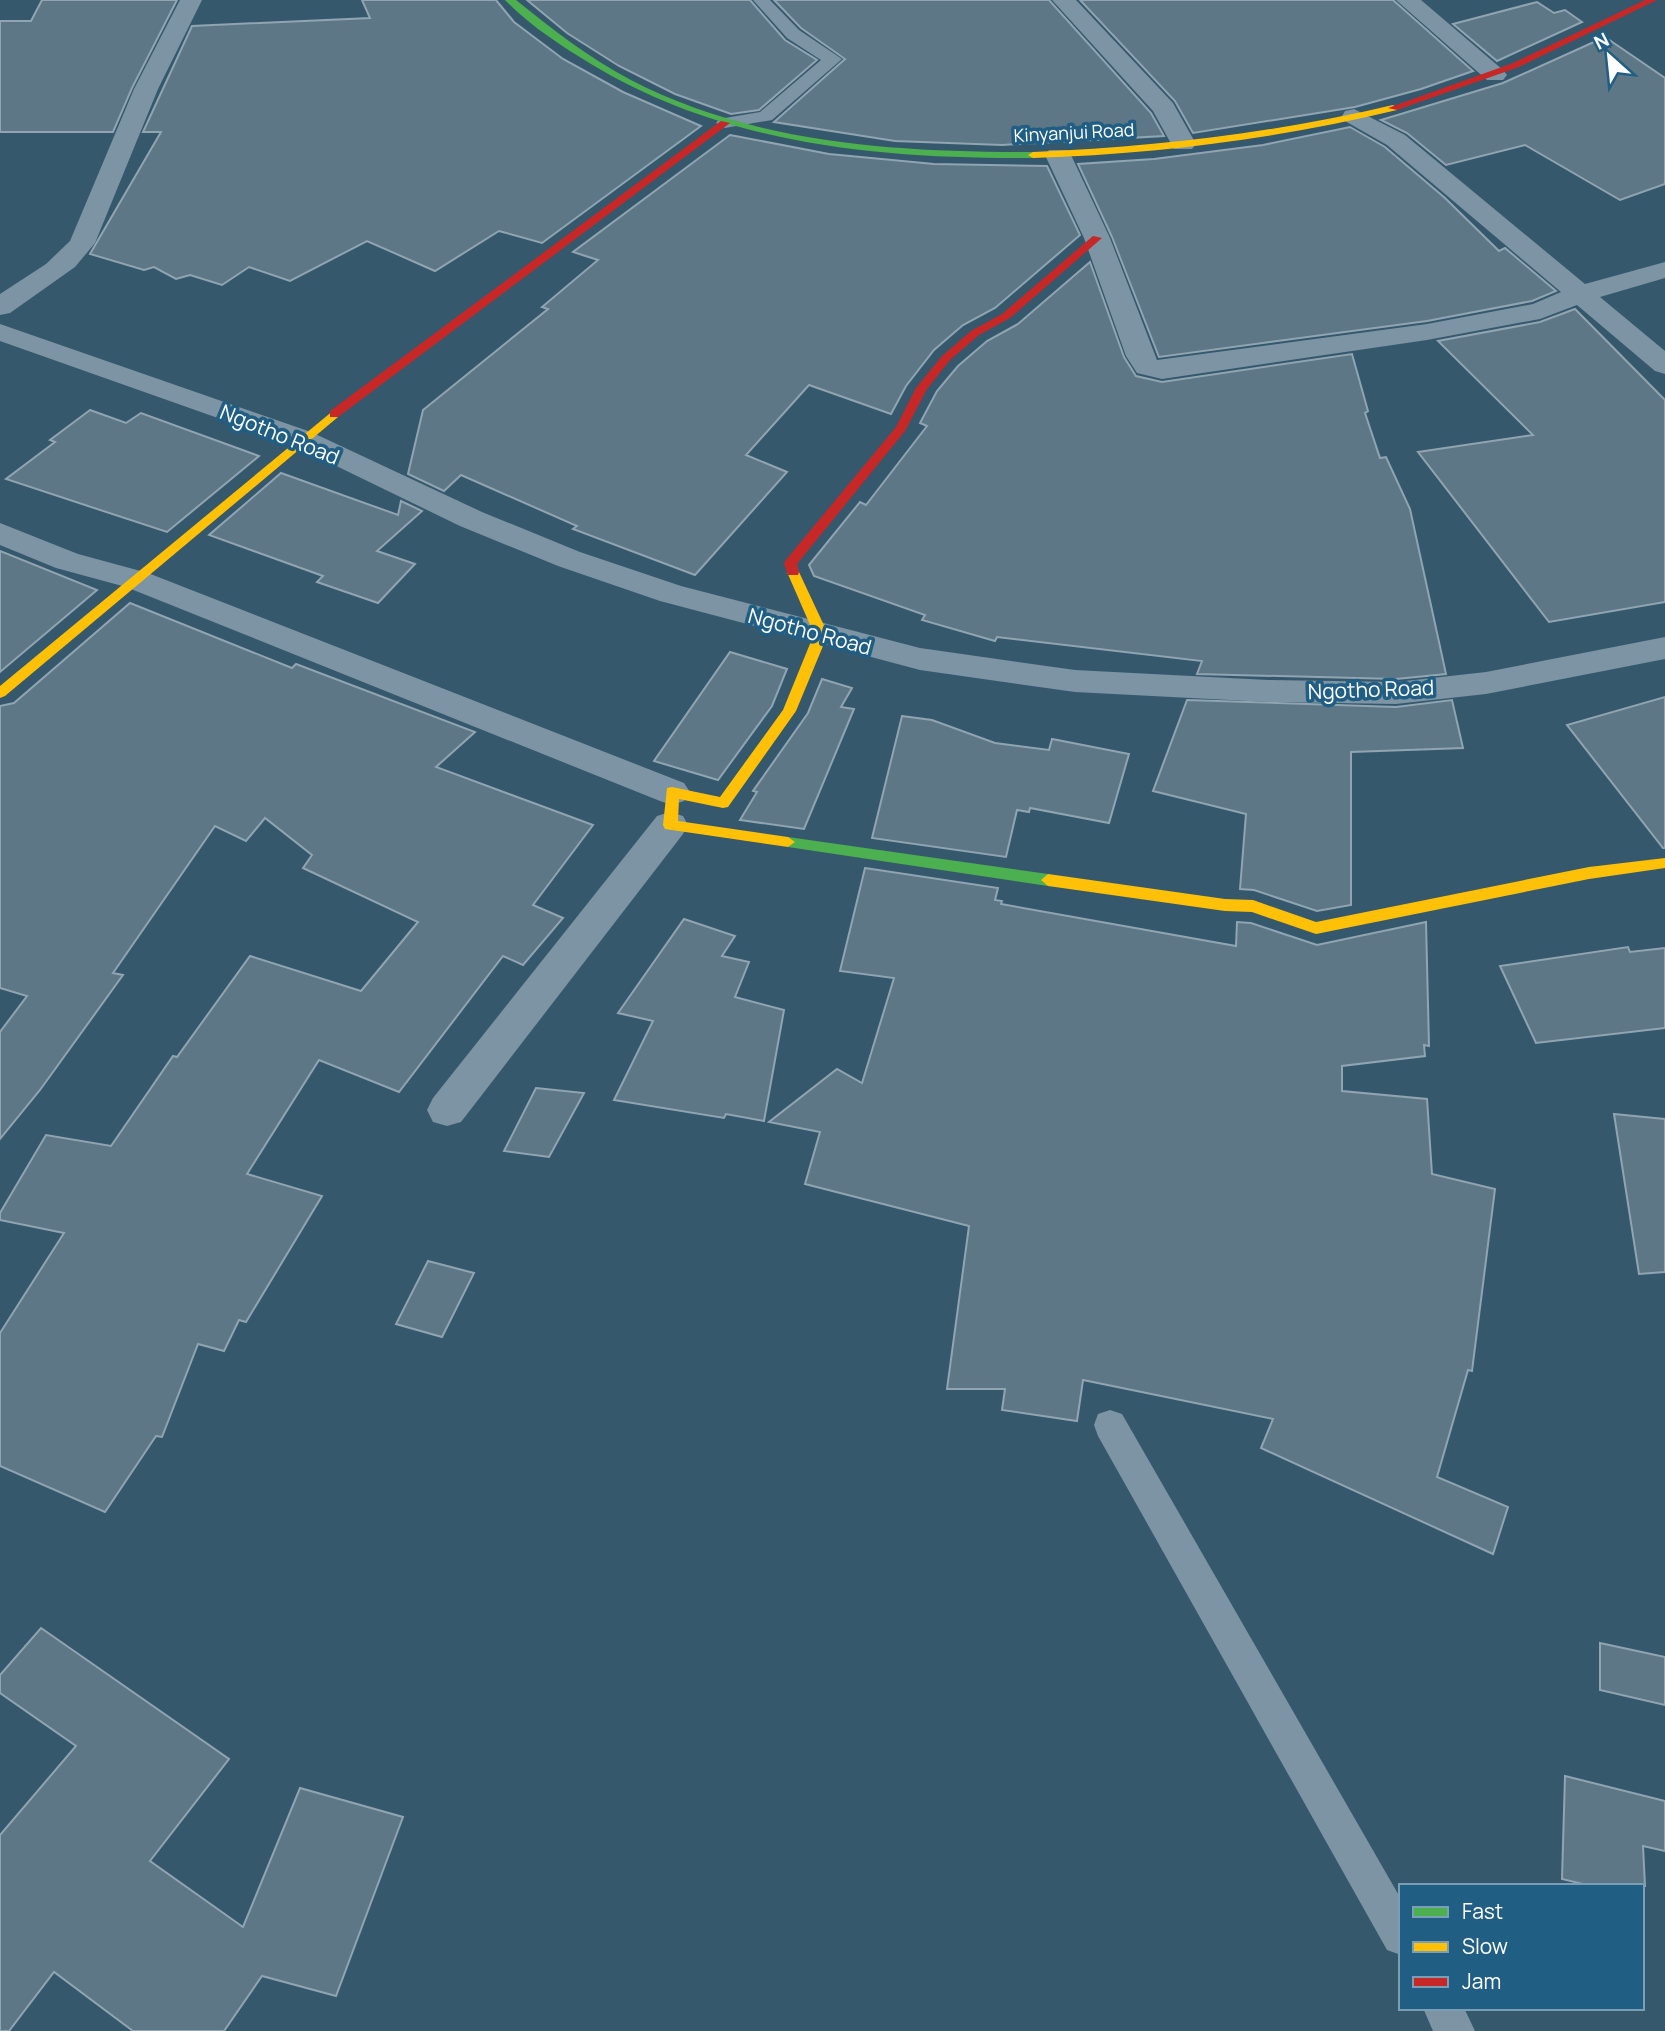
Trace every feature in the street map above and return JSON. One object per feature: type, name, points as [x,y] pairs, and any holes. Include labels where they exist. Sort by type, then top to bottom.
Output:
[{"type":"street","points":[[0,307],[70,257],[83,242],[87,219],[99,203],[146,89],[191,0]]},
{"type":"street","name":"Kinyanjui Road","points":[[510,0],[551,36],[581,55],[648,92],[725,123],[835,146],[942,154],[1058,155],[1183,144],[1275,132],[1427,98],[1495,75],[1582,37],[1652,0]]},
{"type":"street","points":[[1063,0],[1164,108],[1183,144]]},
{"type":"street","points":[[1407,0],[1495,75]]},
{"type":"street","points":[[1354,116],[1396,140],[1665,365]]},
{"type":"street","points":[[0,693],[137,580],[301,438],[725,123]]},
{"type":"street","points":[[1058,155],[1097,238],[1140,356],[1147,367],[1162,370],[1427,332],[1540,311],[1580,294],[1665,270]]},
{"type":"street","points":[[447,1110],[671,809],[723,803],[789,711],[821,634],[790,564],[901,428],[922,388],[946,358],[975,333],[1006,316],[1097,238]]},
{"type":"street","name":"Ngotho Road","points":[[0,332],[301,438],[471,519],[569,559],[671,594],[920,659],[1075,681],[1396,693],[1486,683],[1665,648]]},
{"type":"street","points":[[0,533],[67,561],[137,580],[671,809],[1199,902],[1253,906],[1316,928],[1589,873],[1665,863]]},
{"type":"lane","points":[[725,123],[766,116],[833,59],[811,49],[783,26],[761,0]]},
{"type":"lane","points":[[1110,1425],[1399,1932]]},
{"type":"lane","points":[[1443,2010],[1455,2031]]},
{"type":"building","points":[[42,0],[177,0],[113,132],[0,132],[0,21],[31,21]]},
{"type":"building","points":[[362,0],[496,0],[514,22],[563,59],[623,92],[701,126],[542,243],[499,231],[435,271],[367,241],[290,281],[249,267],[222,285],[190,275],[176,279],[154,267],[144,270],[90,254],[161,132],[143,132],[192,26],[370,18]]},
{"type":"building","points":[[527,0],[750,0],[785,40],[817,60],[759,110],[731,114],[675,94],[619,66],[567,33]]},
{"type":"building","points":[[774,0],[1049,0],[1151,113],[1164,136],[1002,145],[895,141],[774,122],[845,59],[801,28]]},
{"type":"building","points":[[1080,0],[1393,0],[1473,71],[1355,107],[1193,133],[1175,101]]},
{"type":"building","points":[[1537,2],[1554,13],[1565,10],[1582,22],[1497,61],[1453,24]]},
{"type":"building","points":[[1605,37],[1665,78],[1665,184],[1620,200],[1525,145],[1446,165],[1407,133],[1381,120],[1503,83]]},
{"type":"building","points":[[1350,127],[1385,147],[1445,198],[1499,251],[1505,248],[1556,291],[1532,301],[1427,321],[1159,357],[1112,237],[1078,164],[1154,159],[1263,145]]},
{"type":"building","points":[[730,135],[829,154],[934,164],[1047,166],[1080,235],[995,308],[963,325],[934,350],[906,386],[891,414],[809,385],[746,455],[787,472],[695,575],[573,529],[577,526],[461,475],[444,491],[408,474],[423,410],[548,309],[542,307],[598,260],[573,252]]},
{"type":"building","points":[[1090,262],[1124,357],[1136,376],[1162,382],[1352,354],[1368,411],[1365,413],[1380,458],[1386,457],[1410,509],[1446,674],[1396,679],[1197,674],[1202,661],[997,637],[995,641],[922,620],[925,615],[814,576],[809,565],[860,502],[866,505],[927,426],[920,423],[937,391],[958,366],[987,341],[1018,324]]},
{"type":"building","points":[[1575,309],[1665,400],[1665,602],[1549,622],[1418,452],[1533,435],[1438,341],[1540,322]]},
{"type":"building","points":[[90,410],[126,423],[141,413],[259,456],[167,532],[6,479],[55,442],[50,440]]},
{"type":"building","points":[[281,473],[398,515],[401,501],[422,511],[377,551],[415,564],[378,603],[317,582],[323,576],[209,535]]},
{"type":"building","points":[[0,551],[97,590],[0,672]]},
{"type":"building","points":[[130,603],[292,668],[296,664],[475,732],[436,767],[593,825],[533,905],[563,918],[523,965],[503,956],[399,1092],[319,1060],[247,1174],[322,1196],[246,1322],[239,1320],[224,1351],[198,1344],[162,1437],[156,1436],[105,1512],[0,1466],[0,1333],[64,1233],[0,1220],[0,1213],[46,1135],[111,1146],[173,1056],[177,1057],[250,956],[361,991],[418,922],[303,868],[312,855],[265,818],[246,841],[215,826],[113,973],[123,975],[40,1090],[0,1139],[0,1032],[27,996],[0,988],[0,706],[14,703]]},
{"type":"building","points":[[730,652],[787,669],[772,706],[718,780],[654,761]]},
{"type":"building","points":[[822,679],[852,688],[841,707],[854,709],[804,829],[740,820],[757,792],[753,791],[808,713]]},
{"type":"building","points":[[1665,697],[1665,848],[1663,848],[1567,725]]},
{"type":"building","points":[[1187,700],[1396,707],[1452,700],[1463,748],[1351,752],[1351,905],[1317,911],[1254,890],[1240,889],[1246,814],[1153,791]]},
{"type":"building","points":[[902,716],[932,720],[995,743],[1049,750],[1052,739],[1129,754],[1109,823],[1030,808],[1029,812],[1017,810],[1006,857],[872,838]]},
{"type":"building","points":[[865,868],[998,888],[995,900],[1002,901],[1001,904],[1236,946],[1237,922],[1251,923],[1317,945],[1426,922],[1429,1046],[1424,1045],[1425,1056],[1342,1066],[1342,1091],[1427,1099],[1432,1174],[1495,1189],[1472,1371],[1468,1370],[1437,1477],[1508,1507],[1493,1554],[1261,1448],[1273,1419],[1083,1380],[1077,1421],[1002,1410],[1005,1389],[947,1389],[969,1226],[805,1184],[820,1132],[769,1122],[837,1069],[862,1083],[894,978],[840,971]]},
{"type":"building","points":[[684,919],[735,936],[722,956],[749,962],[735,997],[784,1010],[764,1121],[726,1114],[724,1118],[614,1100],[653,1021],[618,1013]]},
{"type":"building","points":[[1628,947],[1630,952],[1665,948],[1665,1028],[1536,1043],[1500,966]]},
{"type":"building","points":[[536,1088],[584,1093],[549,1157],[504,1151]]},
{"type":"building","points":[[1614,1114],[1665,1119],[1665,1272],[1639,1274]]},
{"type":"building","points":[[428,1261],[474,1273],[442,1337],[396,1324]]},
{"type":"building","points":[[41,1628],[229,1759],[150,1861],[243,1927],[300,1788],[403,1817],[336,1996],[262,1976],[224,2031],[133,2031],[54,1972],[9,2031],[0,2031],[0,1835],[76,1746],[0,1693],[0,1675]]},
{"type":"building","points":[[1600,1643],[1665,1657],[1665,1705],[1600,1690]]},
{"type":"building","points":[[1565,1776],[1665,1801],[1665,1851],[1643,1846],[1645,1886],[1583,1884],[1562,1879]]},
{"type":"traffic: fast","points":[[510,0],[566,45],[626,81],[689,109],[755,129],[822,143],[892,152],[1033,155]]},
{"type":"traffic: fast","points":[[788,842],[1048,880]]},
{"type":"traffic: slow","points":[[1033,155],[1123,151],[1214,142],[1304,128],[1393,108]]},
{"type":"traffic: slow","points":[[0,693],[334,414]]},
{"type":"traffic: slow","points":[[788,842],[670,825],[672,792],[723,803],[789,711],[821,634],[793,572]]},
{"type":"traffic: slow","points":[[1048,880],[1225,905],[1253,906],[1316,928],[1589,873],[1665,863]]},
{"type":"traffic: jam","points":[[1393,108],[1516,65],[1652,0]]},
{"type":"traffic: jam","points":[[334,414],[725,123]]},
{"type":"traffic: jam","points":[[793,572],[790,564],[901,428],[922,388],[946,358],[975,333],[1006,316],[1097,238]]}]
